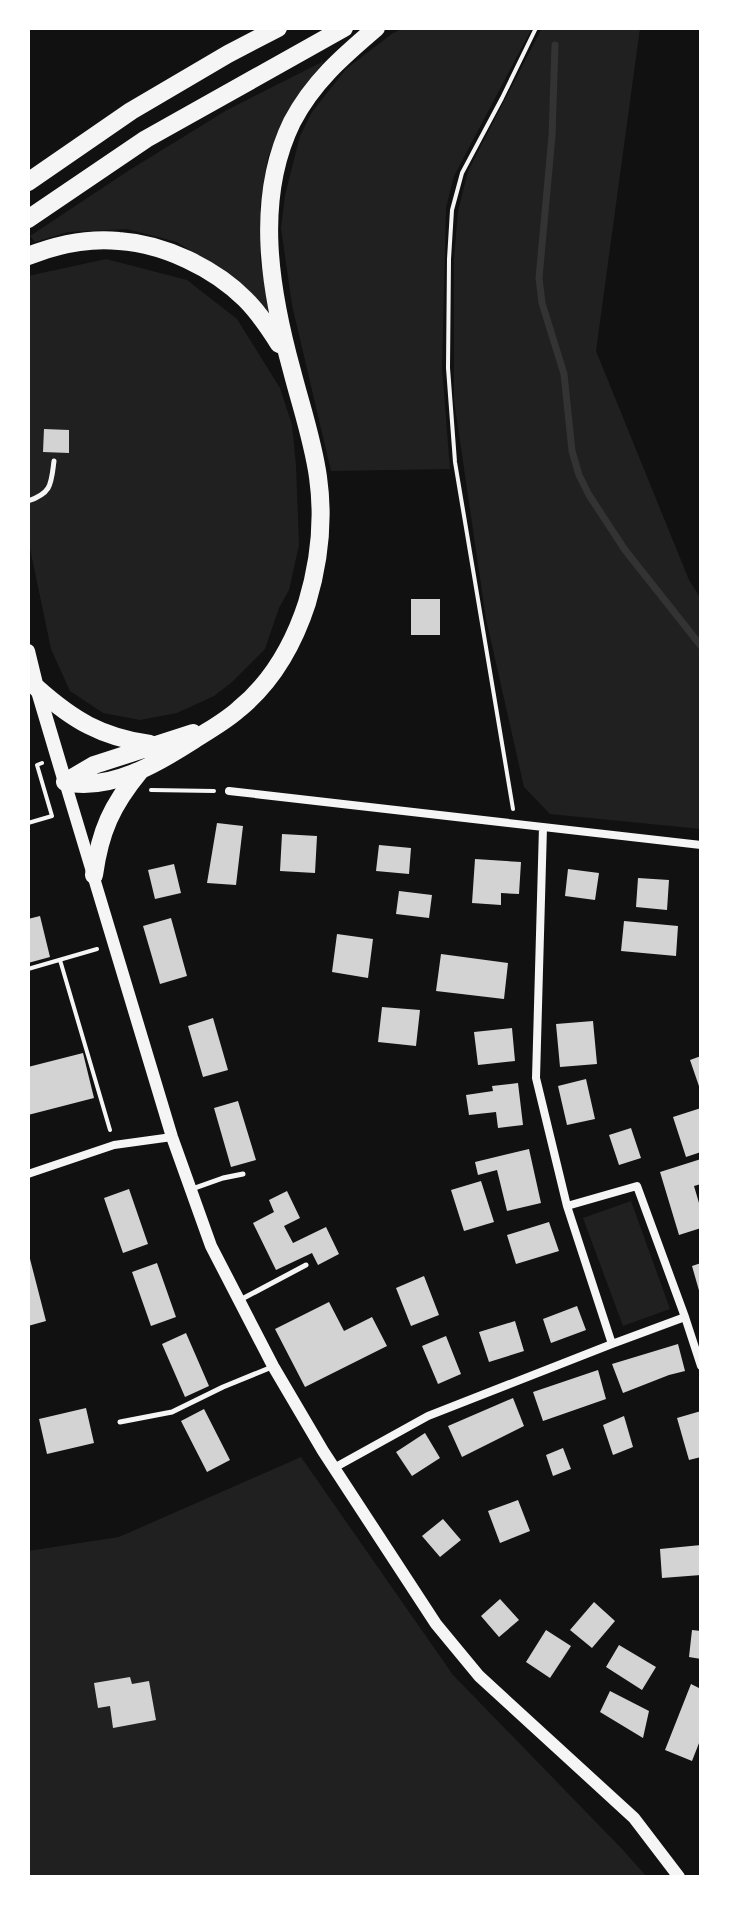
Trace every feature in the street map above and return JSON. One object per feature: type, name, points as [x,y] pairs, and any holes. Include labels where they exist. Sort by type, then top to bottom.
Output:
[{"type":"highway","points":[[28,182],[131,111],[278,28]]},
{"type":"highway","points":[[28,219],[146,139],[344,28]]},
{"type":"highway","points":[[65,782],[79,785],[100,783],[140,771],[218,725],[255,695],[271,676],[294,637],[312,585],[321,517],[312,444],[279,321],[268,214],[281,151],[304,101],[321,78],[376,28]]},
{"type":"highway","points":[[30,255],[58,246],[119,240],[145,245],[194,263],[244,298],[263,319],[280,345],[292,372]]},
{"type":"highway","points":[[32,688],[92,727],[130,741],[157,745]]},
{"type":"highway","points":[[65,782],[94,765],[218,725]]},
{"type":"highway","points":[[94,875],[109,815],[140,771]]},
{"type":"main road","points":[[28,651],[32,688],[65,782]]},
{"type":"street","points":[[65,782],[172,1137],[211,1246],[273,1366],[334,1468],[436,1624],[479,1676],[634,1818],[679,1877]]},
{"type":"street","points":[[229,791],[701,845]]},
{"type":"street","points":[[543,827],[536,1078],[567,1206],[612,1344]]},
{"type":"street","points":[[28,1174],[114,1145],[172,1137]]},
{"type":"street","points":[[567,1206],[637,1186],[701,1366]]},
{"type":"street","points":[[334,1468],[428,1416],[685,1317]]},
{"type":"lane","points":[[28,501],[41,496],[51,485],[54,461]]},
{"type":"lane","points":[[191,1190],[243,1174]]},
{"type":"lane","points":[[239,1300],[306,1265]]},
{"type":"lane","points":[[120,1422],[172,1412],[273,1366]]},
{"type":"path","points":[[515,825],[455,462],[448,368],[449,259],[452,210],[462,173],[536,28]]},
{"type":"path","points":[[144,795],[152,790],[229,791]]},
{"type":"path","points":[[28,823],[52,816]]},
{"type":"path","points":[[28,969],[115,944]]},
{"type":"path","points":[[60,960],[114,1145]]},
{"type":"shaded area","points":[[404,28],[532,28],[454,176],[446,208],[442,368],[450,469],[331,471],[292,305],[281,228],[285,195],[300,136],[312,112],[346,69]]},
{"type":"shaded area","points":[[542,28],[640,28],[596,351],[689,580],[701,599],[701,829],[550,814],[524,787],[486,619],[454,400],[454,259],[458,211],[468,171]]},
{"type":"shaded area","points":[[324,61],[287,112],[268,157],[260,206],[260,261],[274,325],[232,277],[177,242],[127,229],[68,232],[35,242],[30,236],[227,110]]},
{"type":"shaded area","points":[[106,259],[187,280],[237,319],[280,388],[292,425],[296,465],[299,545],[289,590],[279,608],[265,649],[214,696],[177,713],[140,720],[103,713],[70,691],[51,649],[28,539],[28,276]]},
{"type":"shaded area","points":[[631,1201],[670,1309],[623,1326],[583,1218]]},
{"type":"shaded area","points":[[301,1457],[453,1675],[647,1877],[28,1877],[28,1551],[119,1537]]},
{"type":"building","points":[[44,429],[69,430],[69,453],[43,452]]},
{"type":"building","points":[[411,599],[440,599],[440,635],[411,635]]},
{"type":"building","points":[[217,823],[243,826],[236,885],[207,883]]},
{"type":"building","points":[[282,834],[317,836],[315,873],[280,871]]},
{"type":"building","points":[[379,845],[411,848],[409,874],[376,871]]},
{"type":"building","points":[[475,859],[521,862],[519,894],[501,893],[501,905],[472,903]]},
{"type":"building","points":[[174,864],[181,893],[155,899],[148,870]]},
{"type":"building","points":[[568,869],[599,873],[595,900],[565,896]]},
{"type":"building","points":[[638,878],[669,880],[667,910],[636,907]]},
{"type":"building","points":[[399,891],[432,895],[429,918],[396,914]]},
{"type":"building","points":[[40,916],[50,957],[28,963],[28,919]]},
{"type":"building","points":[[171,918],[187,976],[160,984],[143,926]]},
{"type":"building","points":[[624,921],[678,926],[676,956],[621,951]]},
{"type":"building","points":[[337,934],[373,939],[368,978],[332,972]]},
{"type":"building","points":[[441,954],[508,963],[504,999],[436,991]]},
{"type":"building","points":[[382,1007],[420,1010],[416,1046],[378,1042]]},
{"type":"building","points":[[213,1018],[228,1070],[203,1077],[188,1026]]},
{"type":"building","points":[[593,1021],[597,1064],[560,1067],[556,1024]]},
{"type":"building","points":[[512,1028],[515,1061],[478,1065],[474,1032]]},
{"type":"building","points":[[83,1053],[94,1098],[28,1115],[28,1067]]},
{"type":"building","points":[[701,1056],[701,1092],[690,1060]]},
{"type":"building","points":[[586,1079],[595,1119],[567,1125],[558,1086]]},
{"type":"building","points":[[518,1083],[523,1125],[498,1128],[496,1112],[469,1115],[466,1095],[493,1091],[492,1086]]},
{"type":"building","points":[[238,1101],[256,1160],[231,1167],[214,1108]]},
{"type":"building","points":[[701,1108],[701,1152],[686,1157],[673,1117]]},
{"type":"building","points":[[631,1128],[641,1158],[619,1165],[609,1135]]},
{"type":"building","points":[[529,1149],[541,1203],[507,1211],[497,1170],[478,1175],[475,1162]]},
{"type":"building","points":[[701,1159],[701,1184],[694,1186],[701,1203],[701,1228],[679,1235],[660,1172]]},
{"type":"building","points":[[481,1181],[494,1222],[464,1231],[451,1190]]},
{"type":"building","points":[[129,1189],[148,1244],[123,1253],[104,1198]]},
{"type":"building","points":[[287,1191],[300,1218],[284,1226],[293,1243],[326,1227],[339,1254],[318,1265],[312,1253],[276,1270],[253,1223],[274,1212],[269,1200]]},
{"type":"building","points":[[549,1222],[559,1251],[516,1264],[507,1235]]},
{"type":"building","points":[[28,1260],[46,1321],[28,1326]]},
{"type":"building","points":[[157,1263],[176,1317],[151,1326],[132,1272]]},
{"type":"building","points":[[701,1263],[701,1294],[700,1294],[692,1266]]},
{"type":"building","points":[[424,1276],[439,1315],[411,1326],[396,1288]]},
{"type":"building","points":[[329,1302],[344,1331],[372,1317],[387,1346],[305,1387],[275,1329]]},
{"type":"building","points":[[577,1306],[586,1330],[551,1343],[543,1319]]},
{"type":"building","points":[[515,1321],[524,1351],[489,1362],[479,1332]]},
{"type":"building","points":[[186,1333],[209,1386],[185,1397],[162,1344]]},
{"type":"building","points":[[446,1336],[461,1374],[438,1384],[422,1346]]},
{"type":"building","points":[[678,1344],[685,1371],[623,1393],[612,1364]]},
{"type":"building","points":[[598,1370],[606,1399],[543,1421],[533,1392]]},
{"type":"building","points":[[513,1398],[524,1426],[462,1457],[448,1426]]},
{"type":"building","points":[[86,1408],[94,1443],[47,1454],[39,1419]]},
{"type":"building","points":[[204,1409],[230,1460],[207,1472],[181,1421]]},
{"type":"building","points":[[701,1411],[701,1457],[689,1460],[677,1418]]},
{"type":"building","points":[[624,1416],[633,1447],[613,1455],[603,1425]]},
{"type":"building","points":[[425,1433],[440,1458],[412,1476],[396,1452]]},
{"type":"building","points":[[563,1448],[571,1469],[553,1476],[546,1455]]},
{"type":"building","points":[[518,1500],[530,1531],[500,1543],[488,1511]]},
{"type":"building","points":[[443,1519],[461,1540],[440,1557],[422,1536]]},
{"type":"building","points":[[701,1545],[701,1575],[662,1578],[660,1549]]},
{"type":"building","points":[[500,1599],[519,1620],[499,1637],[481,1616]]},
{"type":"building","points":[[594,1602],[615,1621],[592,1648],[570,1630]]},
{"type":"building","points":[[546,1630],[571,1646],[550,1678],[526,1662]]},
{"type":"building","points":[[692,1630],[701,1631],[701,1659],[689,1657]]},
{"type":"building","points":[[619,1645],[656,1667],[642,1690],[606,1667]]},
{"type":"building","points":[[130,1677],[132,1684],[149,1681],[156,1720],[113,1728],[110,1706],[98,1708],[94,1683]]},
{"type":"building","points":[[691,1684],[701,1689],[701,1738],[692,1761],[665,1750]]},
{"type":"building","points":[[610,1691],[649,1711],[643,1738],[600,1712]]},
{"type":"waterway","points":[[555,45],[552,136],[539,278],[542,303],[564,374],[572,451],[589,495],[625,550],[701,646]]}]
